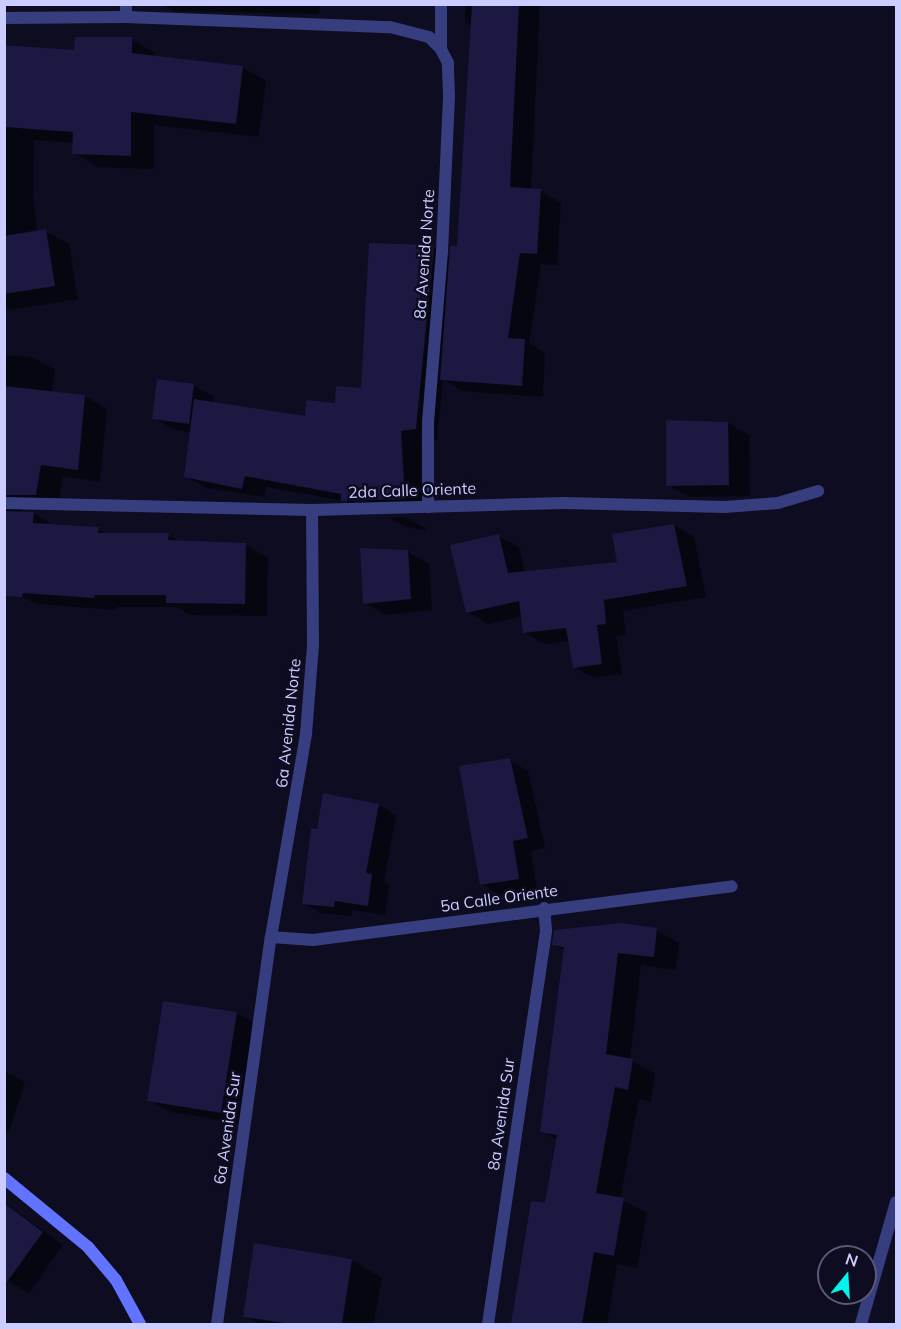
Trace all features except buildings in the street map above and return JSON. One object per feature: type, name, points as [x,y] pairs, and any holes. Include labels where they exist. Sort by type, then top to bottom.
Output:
[{"type":"street","name":"8a Avenida Norte","points":[[428,507],[428,422],[442,251],[449,96],[448,63],[441,49],[441,4]]},
{"type":"street","points":[[4,18],[126,11],[390,27],[429,37],[441,49]]},
{"type":"street","name":"2da Calle Oriente","points":[[4,503],[312,510],[564,503],[725,507],[778,503],[818,491]]},
{"type":"street","name":"6a Avenida Norte","points":[[271,937],[306,734],[312,645],[312,510]]},
{"type":"street","name":"5a Calle Oriente","points":[[271,937],[314,940],[544,908],[732,886]]},
{"type":"street","name":"8a Avenida Sur","points":[[488,1324],[546,930],[544,908]]},
{"type":"street","name":"6a Avenida Sur","points":[[217,1324],[271,937]]},
{"type":"street","points":[[4,1179],[88,1247],[116,1280],[140,1324]]},
{"type":"street","points":[[861,1324],[897,1202]]}]
